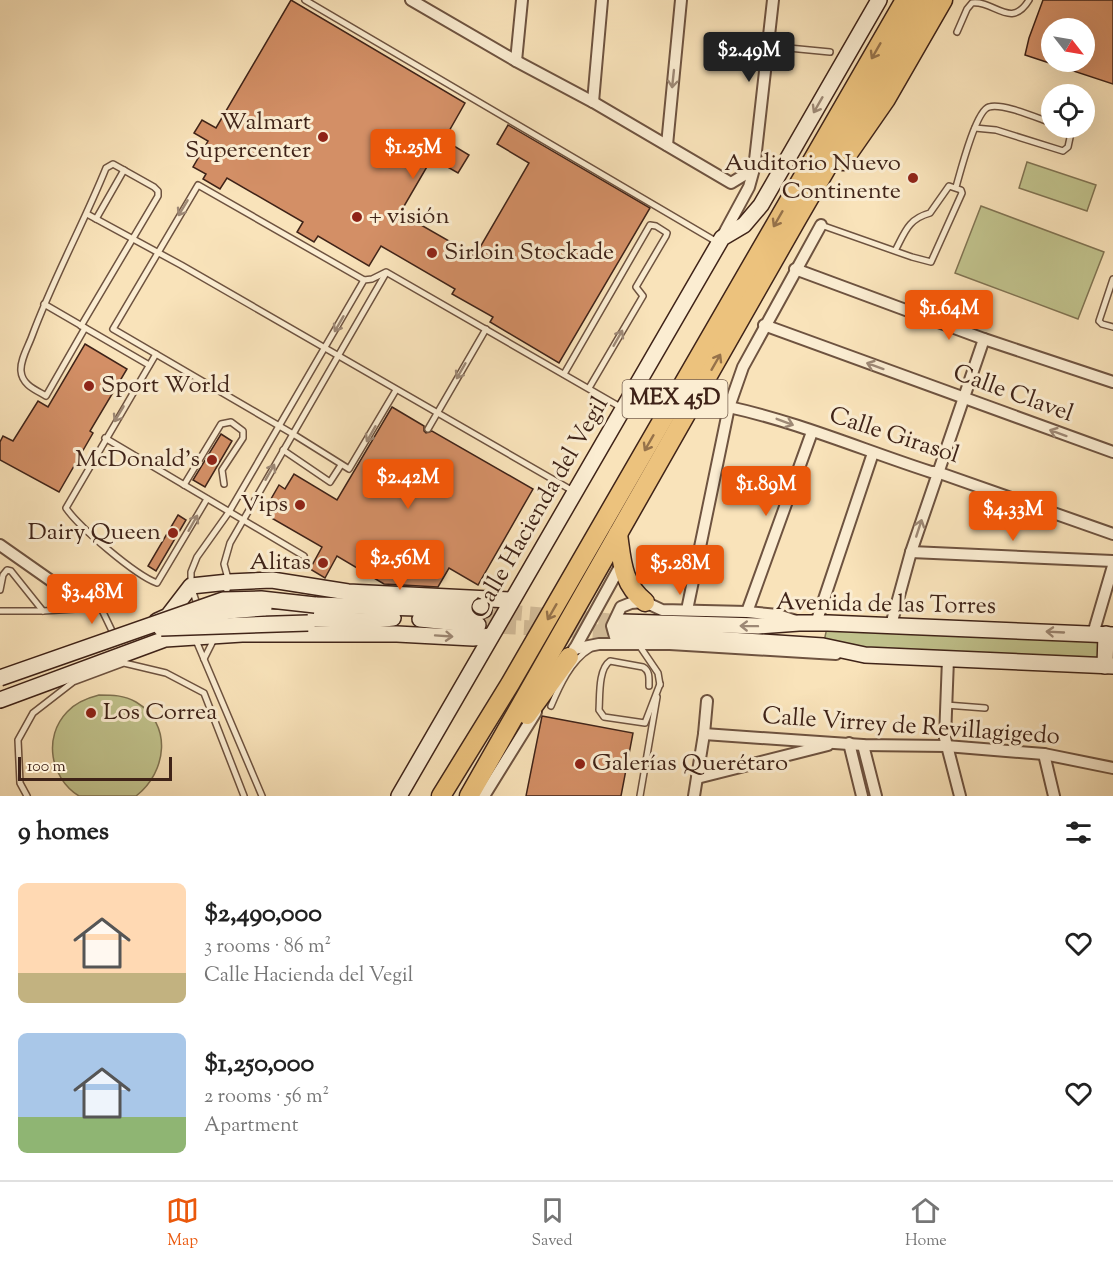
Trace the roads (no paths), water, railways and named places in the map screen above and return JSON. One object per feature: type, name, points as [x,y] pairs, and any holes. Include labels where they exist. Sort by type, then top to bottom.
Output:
[{"type":"highway","name":"MEX 45D","points":[[441,796],[510,684],[905,0]]},
{"type":"highway","name":"MEX 45D","points":[[475,795],[618,534],[924,0]]},
{"type":"highway","points":[[797,219],[845,158],[886,99],[943,0]]},
{"type":"highway","points":[[618,534],[622,563],[633,592],[645,602]]},
{"type":"highway","points":[[475,795],[571,653]]},
{"type":"highway","points":[[428,796],[452,759],[510,684]]},
{"type":"main road","points":[[720,240],[744,225],[761,205],[879,0]]},
{"type":"main road","name":"Calle Hacienda del Vegil","points":[[399,796],[720,240]]},
{"type":"main road","points":[[0,685],[159,624],[191,586],[272,580],[348,592],[485,605]]},
{"type":"main road","points":[[248,582],[276,591],[372,607]]},
{"type":"main road","points":[[0,678],[223,600],[261,599],[397,634]]},
{"type":"main road","points":[[313,613],[372,607],[485,605],[512,600]]},
{"type":"main road","points":[[0,700],[122,658],[165,639],[216,635],[476,632],[487,623],[490,613],[485,605]]},
{"type":"main road","points":[[0,671],[114,635],[159,624],[258,608],[437,620],[492,636]]},
{"type":"main road","points":[[216,635],[228,621],[249,616],[366,621],[393,618]]},
{"type":"main road","name":"Avenida de las Torres","points":[[620,633],[816,623],[1104,634]]},
{"type":"main road","points":[[159,624],[186,630],[194,636]]},
{"type":"main road","name":"Avenida de las Torres","points":[[620,633],[823,646],[865,655],[1109,666]]},
{"type":"main road","points":[[1104,634],[1109,666]]},
{"type":"street","points":[[411,0],[516,61],[593,102],[731,183],[754,169]]},
{"type":"street","points":[[516,61],[522,0]]},
{"type":"street","points":[[593,102],[602,0]]},
{"type":"street","points":[[667,145],[681,0]]},
{"type":"street","name":"Calle Hacienda del Vegil","points":[[720,240],[749,187],[754,169],[773,0]]},
{"type":"street","points":[[687,610],[729,408],[743,367],[764,325],[821,225]]},
{"type":"street","points":[[795,269],[984,339],[1113,382]]},
{"type":"street","name":"Calle Clavel","points":[[764,325],[962,399],[1113,452]]},
{"type":"street","points":[[891,625],[911,552],[937,472],[984,339]]},
{"type":"street","name":"Calle Girasol","points":[[729,408],[771,416],[1113,534]]},
{"type":"street","points":[[747,612],[812,432]]},
{"type":"street","points":[[816,623],[873,453]]},
{"type":"street","points":[[0,546],[57,585]]},
{"type":"street","points":[[911,552],[1113,561]]},
{"type":"street","points":[[571,653],[622,563]]},
{"type":"street","points":[[1104,634],[1113,566]]},
{"type":"street","points":[[620,633],[612,626],[621,607],[631,603],[645,602],[662,610],[747,612],[778,615],[799,623]]},
{"type":"street","name":"Avenida de las Torres","points":[[571,653],[584,645],[599,644],[620,633],[639,645],[670,644],[810,654],[865,655]]},
{"type":"street","points":[[948,659],[946,747],[960,796]]},
{"type":"street","points":[[694,796],[708,701]]},
{"type":"street","name":"Calle Virrey de Revillagigedo","points":[[704,734],[1044,754],[1113,768]]},
{"type":"street","points":[[697,777],[837,743]]},
{"type":"street","points":[[849,743],[862,796]]},
{"type":"street","points":[[863,745],[876,796]]},
{"type":"street","points":[[1044,754],[1054,796]]},
{"type":"lane","points":[[305,0],[720,240]]},
{"type":"lane","points":[[957,32],[972,3],[984,3],[1008,13],[1017,13],[1029,0]]},
{"type":"lane","points":[[768,46],[830,52]]},
{"type":"lane","points":[[956,187],[983,110],[994,107],[1005,108],[1041,119]]},
{"type":"lane","points":[[975,128],[996,130],[1063,151],[1068,147],[1070,138]]},
{"type":"lane","points":[[113,164],[124,170],[158,191],[158,196],[46,396],[30,387],[22,378],[22,364],[44,304],[106,168],[113,164]]},
{"type":"lane","points":[[96,219],[124,170]]},
{"type":"lane","points":[[386,272],[364,280],[197,185],[113,326],[115,332],[349,469],[396,390]]},
{"type":"lane","points":[[821,225],[895,251],[931,262],[962,193],[956,187],[949,186],[930,213],[918,216],[909,225],[895,251]]},
{"type":"lane","points":[[87,214],[574,492]]},
{"type":"lane","points":[[564,374],[650,225],[656,226],[667,233],[636,287],[643,296],[589,388]]},
{"type":"lane","points":[[386,272],[623,409]]},
{"type":"lane","points":[[204,659],[216,635],[229,582],[224,564],[225,555],[386,272]]},
{"type":"lane","points":[[1113,279],[1100,321],[1102,324],[1113,327]]},
{"type":"lane","points":[[216,635],[199,610],[191,586],[192,572],[197,557],[229,512],[364,280]]},
{"type":"lane","points":[[44,304],[149,365]]},
{"type":"lane","points":[[428,429],[486,328]]},
{"type":"lane","points":[[156,354],[66,507],[84,527],[154,582],[159,580],[207,499]]},
{"type":"lane","points":[[184,485],[221,424],[231,422],[243,431],[243,438],[222,470],[224,484]]},
{"type":"lane","points":[[105,438],[304,556]]},
{"type":"lane","points":[[283,450],[330,482],[341,465]]},
{"type":"lane","points":[[0,590],[3,575],[7,570],[10,571],[43,611]]},
{"type":"lane","points":[[0,611],[123,606]]},
{"type":"lane","points":[[101,608],[114,635]]},
{"type":"lane","points":[[194,636],[262,796]]},
{"type":"lane","points":[[551,706],[559,689],[582,654],[599,644]]},
{"type":"lane","points":[[639,645],[658,673],[660,684],[640,796]]},
{"type":"lane","points":[[27,796],[20,783],[18,740],[33,712],[73,682],[122,658],[166,673],[204,693],[244,796]]},
{"type":"lane","points":[[649,686],[649,675],[643,667],[610,661],[603,670],[599,710],[604,717],[645,723],[660,684]]},
{"type":"lane","points":[[204,693],[216,688]]},
{"type":"lane","points":[[946,705],[985,708]]},
{"type":"tunnel","points":[[484,610],[622,622]]},
{"type":"tunnel","points":[[478,625],[622,633]]},
{"type":"place","name":"Walmart Supercenter","points":[[323,137]]},
{"type":"place","name":"Auditorio Nuevo Continente","points":[[913,178]]},
{"type":"place","name":"+ visión","points":[[357,217]]},
{"type":"place","name":"Sirloin Stockade","points":[[432,253]]},
{"type":"place","name":"Sport World","points":[[89,386]]},
{"type":"place","name":"McDonald's","points":[[212,460]]},
{"type":"place","name":"Vips","points":[[300,505]]},
{"type":"place","name":"Dairy Queen","points":[[173,533]]},
{"type":"place","name":"Alitas","points":[[323,563]]},
{"type":"place","name":"Los Correa","points":[[91,713]]},
{"type":"place","name":"Galerías Querétaro","points":[[580,764]]}]
